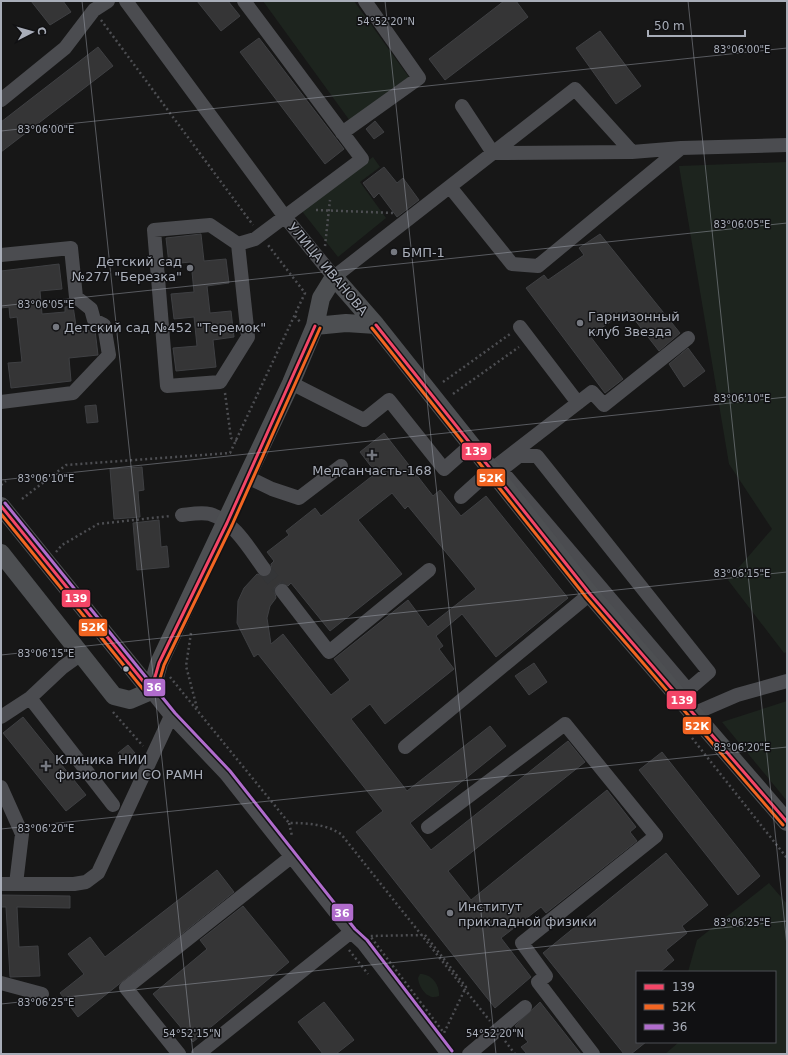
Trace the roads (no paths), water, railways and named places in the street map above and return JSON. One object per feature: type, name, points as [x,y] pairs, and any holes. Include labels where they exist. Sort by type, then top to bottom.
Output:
[{"type":"main road","name":"УЛИЦА ИВАНОВА","points":[[334,277],[376,325],[590,594],[787,822]]},
{"type":"main road","points":[[151,691],[159,662],[291,383],[315,326],[321,298],[334,277]]},
{"type":"main road","points":[[315,326],[346,323],[376,325]]},
{"type":"main road","points":[[1,506],[151,691]]},
{"type":"main road","points":[[1,553],[114,696],[130,700],[151,691]]},
{"type":"street","points":[[1,100],[65,48],[90,6],[108,1]]},
{"type":"street","name":"УЛИЦА ИВАНОВА","points":[[126,1],[290,214],[334,277]]},
{"type":"street","points":[[238,244],[255,239],[261,235],[362,159],[244,1]]},
{"type":"street","points":[[342,133],[419,78],[365,1]]},
{"type":"street","points":[[334,277],[575,89],[632,152]]},
{"type":"street","points":[[462,106],[492,153]]},
{"type":"street","points":[[492,153],[632,152],[681,148],[787,145]]},
{"type":"street","points":[[450,187],[512,264],[538,266],[681,148]]},
{"type":"street","points":[[210,225],[238,244],[248,337],[220,382],[167,386],[154,230],[210,225]]},
{"type":"street","points":[[1,255],[71,248],[76,297],[91,309],[94,320],[104,325],[109,355],[72,393],[1,402]]},
{"type":"street","points":[[520,327],[578,403]]},
{"type":"street","points":[[461,497],[491,470],[592,392],[604,405],[688,338]]},
{"type":"street","points":[[291,383],[364,420],[389,400],[444,469],[471,445]]},
{"type":"street","points":[[519,456],[537,456],[709,672],[688,690],[500,470],[519,456]]},
{"type":"street","points":[[247,478],[299,498],[342,466]]},
{"type":"street","points":[[182,515],[211,514],[226,523],[264,569]]},
{"type":"street","points":[[282,592],[329,652],[429,570]]},
{"type":"street","points":[[405,747],[590,594]]},
{"type":"street","points":[[1,717],[30,698],[63,667],[81,654]]},
{"type":"street","points":[[693,714],[737,695],[787,681]]},
{"type":"street","points":[[151,691],[171,716],[226,774],[352,932],[363,943],[448,1054]]},
{"type":"street","points":[[30,698],[113,805]]},
{"type":"street","points":[[1,884],[74,884],[86,882],[98,873],[171,716]]},
{"type":"street","points":[[428,827],[565,724],[656,836],[522,943],[546,976],[538,982],[593,1054]]},
{"type":"street","points":[[1,787],[22,834],[16,884]]},
{"type":"street","points":[[179,1054],[126,988],[291,856]]},
{"type":"street","points":[[198,1054],[352,932]]},
{"type":"street","points":[[1,983],[42,994]]},
{"type":"street","points":[[469,1054],[525,1007]]},
{"type":"tunnel","points":[[264,569],[282,591]]},
{"type":"place","name":"БМП-1","points":[[394,252]]},
{"type":"place","name":"Детский сад №277 \"Березка\"","points":[[190,268]]},
{"type":"place","name":"Гарнизонный клуб Звезда","points":[[580,323]]},
{"type":"place","name":"Детский сад №452 \"Теремок\"","points":[[56,327]]},
{"type":"place","name":"Медсанчасть-168","points":[[372,455]]},
{"type":"place","name":"Клиника НИИ физиологии СО РАМН","points":[[46,766]]},
{"type":"place","name":"Институт прикладной физики","points":[[450,913]]}]
